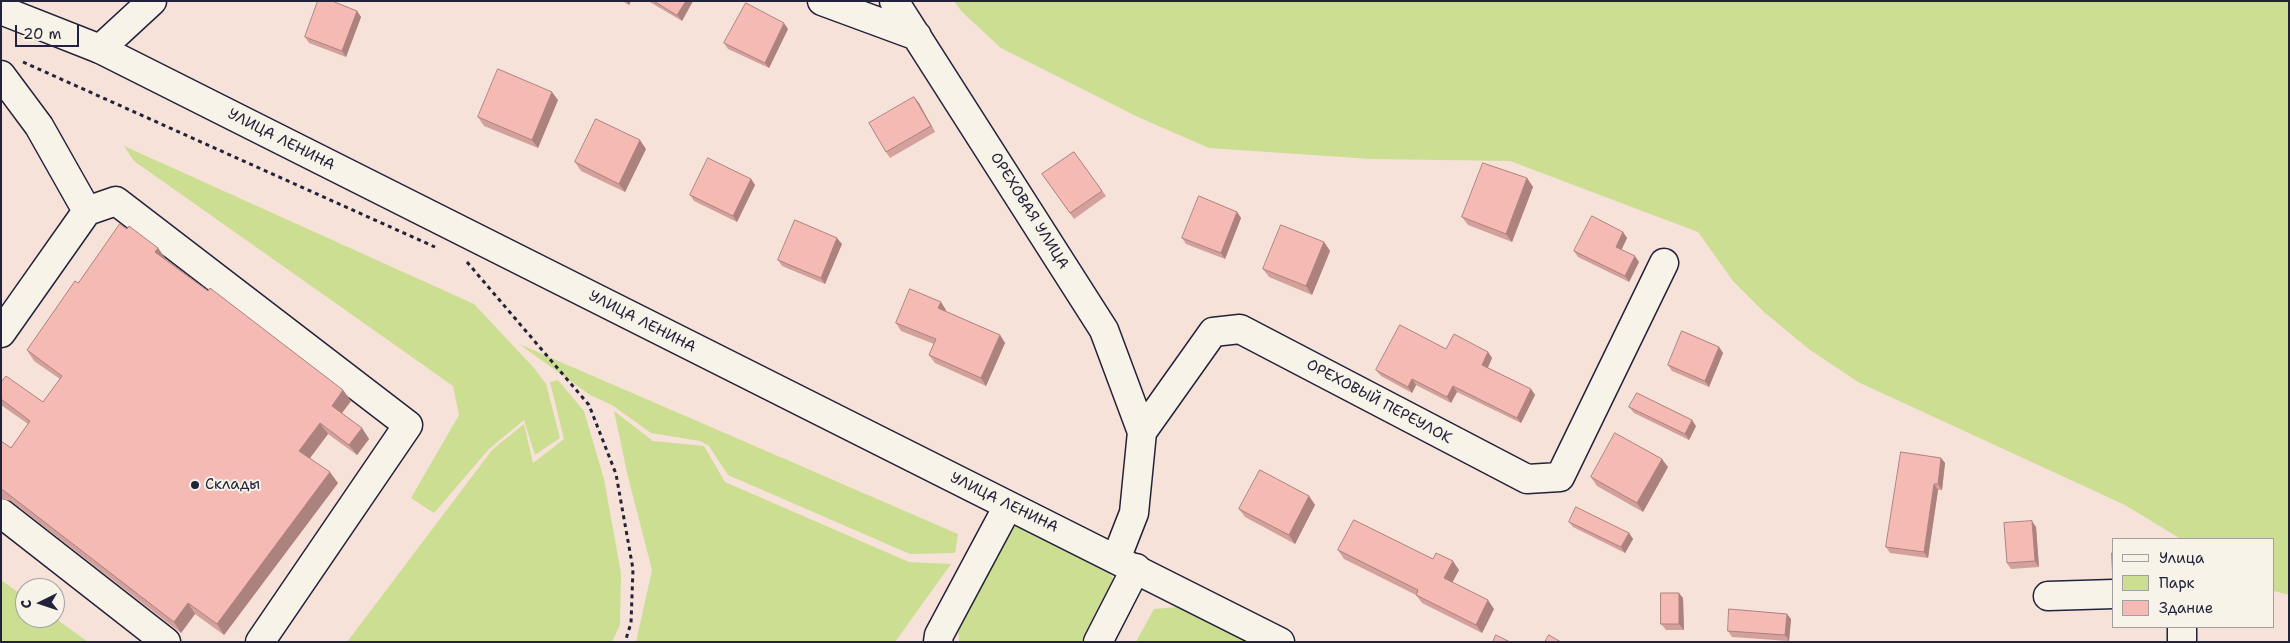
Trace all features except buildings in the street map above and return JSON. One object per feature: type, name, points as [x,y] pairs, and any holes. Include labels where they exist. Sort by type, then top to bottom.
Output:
[{"type":"main road","points":[[100,49],[152,1]]},
{"type":"main road","points":[[822,1],[917,36]]},
{"type":"main road","name":"ОРЕХОВАЯ УЛИЦА","points":[[894,1],[1104,330],[1142,432]]},
{"type":"main road","name":"УЛИЦА ЛЕНИНА","points":[[1,10],[100,49],[1280,642]]},
{"type":"main road","points":[[10,68],[38,126],[87,211]]},
{"type":"main road","points":[[1,333],[87,211],[116,201],[408,425],[260,642]]},
{"type":"main road","name":"ОРЕХОВЫЙ ПЕРЕУЛОК","points":[[1098,642],[1126,563],[1134,513],[1142,432],[1213,332],[1240,329],[1527,479],[1560,477],[1664,263]]},
{"type":"main road","points":[[936,639],[1008,506]]},
{"type":"main road","points":[[1,513],[166,642]]},
{"type":"main road","points":[[2048,596],[2112,594]]},
{"type":"main road","points":[[2182,628],[2182,642]]},
{"type":"path","points":[[10,68],[439,249]]},
{"type":"path","points":[[467,261],[589,405],[616,474],[633,569],[631,623],[625,642]]},
{"type":"green space","points":[[954,1],[2289,1],[2289,595],[2275,591],[2275,538],[2179,538],[2125,505],[1858,382],[1810,350],[1764,312],[1733,281],[1698,232],[1510,161],[1371,159],[1209,148],[1138,117],[1001,48],[962,12]]},
{"type":"green space","points":[[124,146],[474,304],[534,368],[546,384],[560,438],[535,455],[524,420],[489,449],[434,513],[411,498],[459,415],[453,386],[134,161]]},
{"type":"green space","points":[[519,344],[958,534],[955,553],[910,554],[728,475],[709,446],[700,441],[651,433],[612,405],[590,395]]},
{"type":"green space","points":[[558,380],[584,411],[604,479],[621,573],[620,625],[612,642],[347,642],[492,450],[524,424],[533,463],[564,439],[550,382]]},
{"type":"green space","points":[[614,411],[653,441],[704,446],[725,482],[909,562],[951,564],[895,642],[636,642],[652,570],[628,477]]},
{"type":"green space","points":[[1019,524],[1102,564],[1113,578],[1111,595],[1085,642],[959,642],[958,628],[1003,534]]},
{"type":"green space","points":[[1,580],[15,590],[15,628],[65,628],[65,625],[88,642],[1,642]]},
{"type":"green space","points":[[1178,607],[1249,642],[1136,642],[1154,609]]},
{"type":"place","name":"Склады","points":[[195,485]]}]
